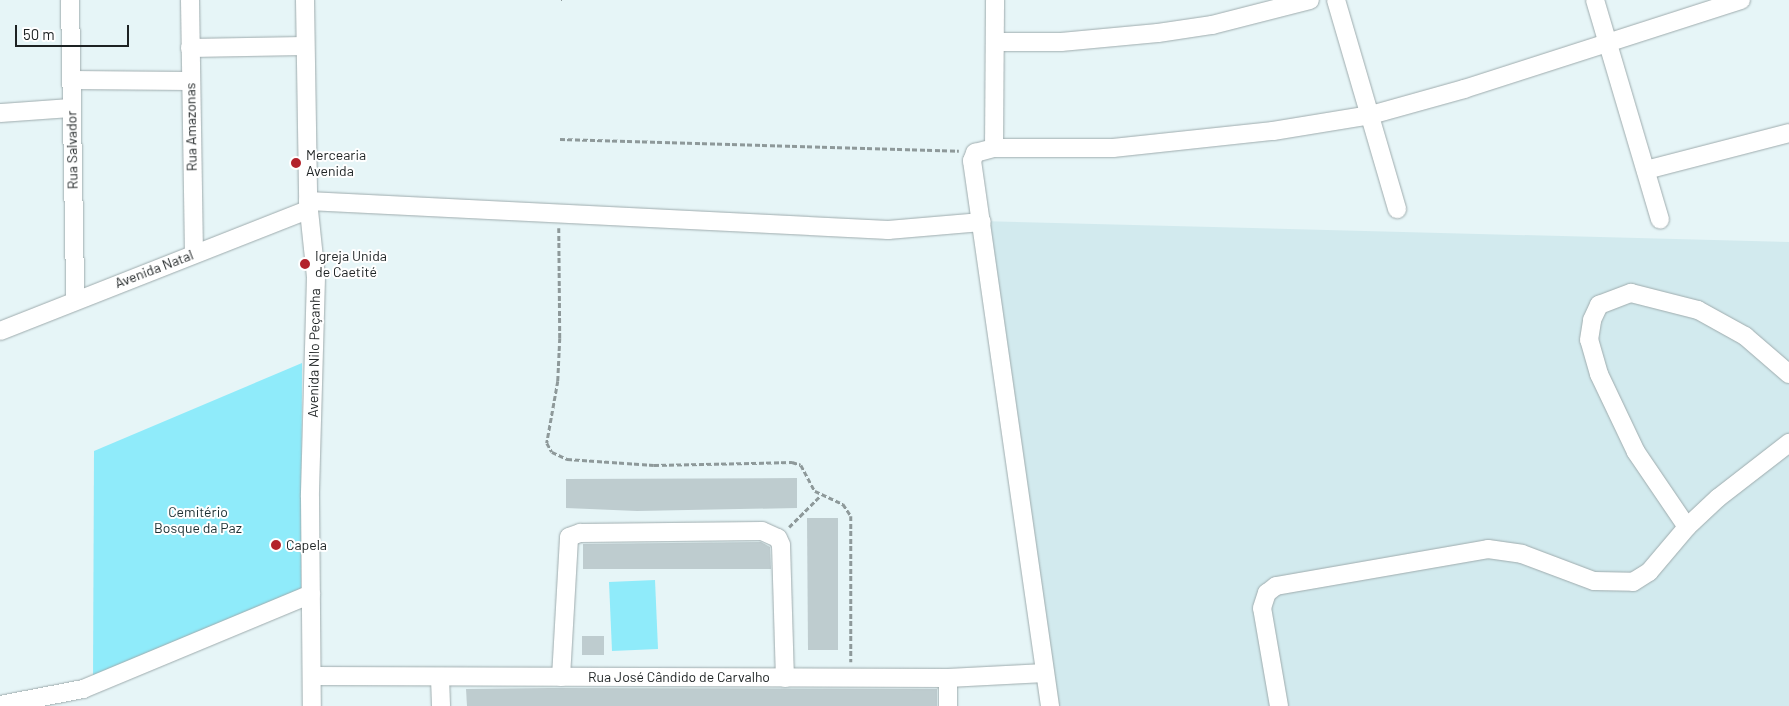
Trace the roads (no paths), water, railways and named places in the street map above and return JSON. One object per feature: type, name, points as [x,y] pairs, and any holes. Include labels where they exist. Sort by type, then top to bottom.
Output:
[{"type":"street","name":"Rua Salvador","points":[[70,0],[75,300]]},
{"type":"street","name":"Rua Amazonas","points":[[190,0],[194,253]]},
{"type":"street","name":"Avenida Nilo Peçanha","points":[[304,0],[309,205],[316,278],[312,706]]},
{"type":"street","points":[[986,150],[996,42],[995,0]]},
{"type":"street","points":[[996,42],[1061,42],[1158,34],[1212,24],[1310,0]]},
{"type":"street","points":[[1336,0],[1397,209]]},
{"type":"street","points":[[1595,0],[1660,220]]},
{"type":"street","points":[[1050,706],[972,161],[986,150],[1113,148],[1273,131],[1371,115],[1608,44],[1741,0]]},
{"type":"street","points":[[190,48],[304,46]]},
{"type":"street","points":[[71,80],[190,81]]},
{"type":"street","points":[[0,113],[72,108]]},
{"type":"street","points":[[1646,170],[1789,132]]},
{"type":"street","points":[[309,205],[559,214],[888,230],[982,222]]},
{"type":"street","name":"Avenida Natal","points":[[0,331],[309,205]]},
{"type":"street","points":[[1687,526],[1636,452],[1599,374],[1589,340],[1592,320],[1599,305],[1631,293],[1698,310],[1745,336],[1789,374]]},
{"type":"street","points":[[1279,706],[1262,608],[1267,593],[1276,586],[1488,549],[1522,554],[1594,581],[1633,582],[1649,572],[1687,526],[1789,443]]},
{"type":"street","points":[[562,677],[568,541],[573,534],[762,531],[778,538],[781,545],[785,678]]},
{"type":"street","points":[[0,704],[83,689],[312,594]]},
{"type":"street","name":"Rua José Cândido de Carvalho","points":[[312,676],[948,678],[1045,673]]},
{"type":"street","points":[[440,677],[441,706]]},
{"type":"street","points":[[948,678],[948,706]]},
{"type":"place","name":"Mercearia Avenida","points":[[296,163]]},
{"type":"place","name":"Igreja Unida de Caetité","points":[[305,264]]},
{"type":"place","name":"Capela","points":[[276,545]]},
{"type":"park label","name":"Cemitério Bosque da Paz","points":[[198,520]]}]
